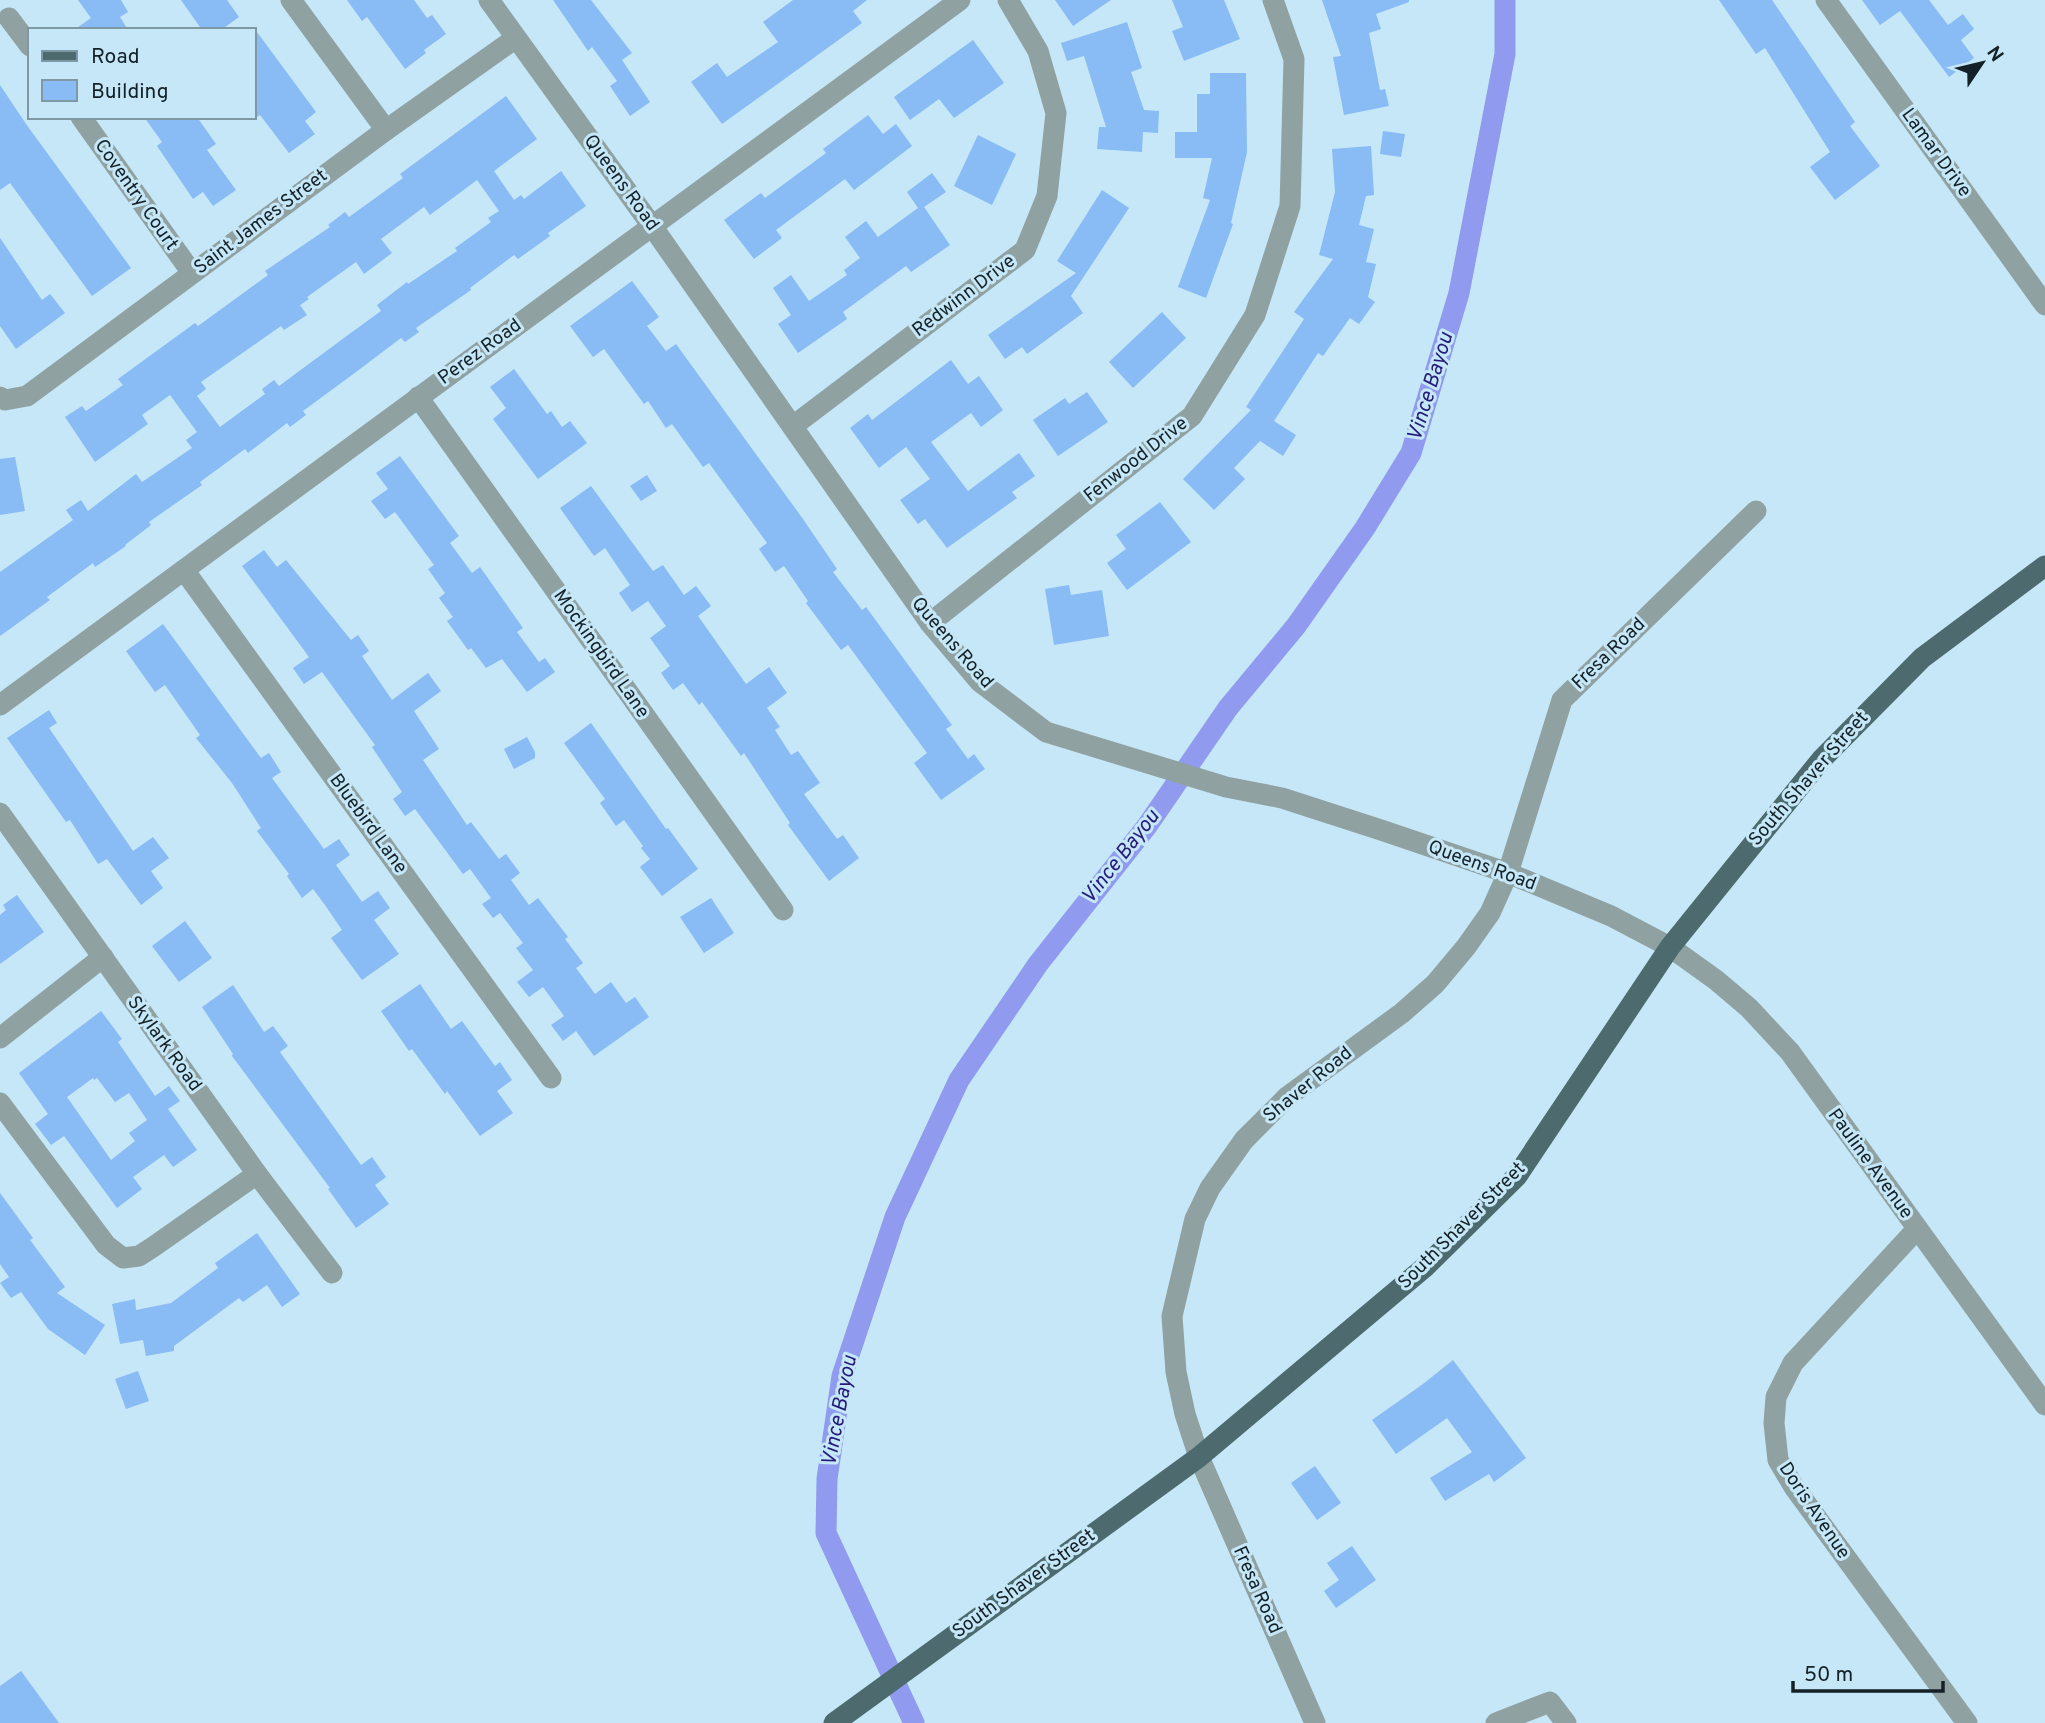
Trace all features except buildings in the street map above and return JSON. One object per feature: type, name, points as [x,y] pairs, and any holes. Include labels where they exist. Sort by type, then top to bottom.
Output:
[{"type":"main road","name":"South Shaver Street","points":[[834,1723],[1199,1457],[1425,1267],[1517,1176],[1670,947],[1821,760],[1922,658],[2045,566]]},
{"type":"street","points":[[291,0],[386,130]]},
{"type":"street","name":"Queens Road","points":[[489,0],[652,226],[930,623],[980,682],[1046,732],[1226,788],[1282,798],[1507,873],[1612,916],[1670,947]]},
{"type":"street","name":"Perez Road","points":[[0,705],[960,0]]},
{"type":"street","name":"Redwinn Drive","points":[[793,426],[1025,250],[1047,196],[1056,113],[1038,51],[1008,0]]},
{"type":"street","name":"Fenwood Drive","points":[[930,623],[1192,416],[1255,315],[1290,206],[1294,59],[1273,0]]},
{"type":"street","name":"Lamar Drive","points":[[1826,0],[2045,305]]},
{"type":"street","points":[[9,18],[28,43]]},
{"type":"street","name":"Saint James Street","points":[[3,399],[27,396],[386,130],[516,38]]},
{"type":"street","name":"Coventry Court","points":[[82,119],[192,274]]},
{"type":"street","name":"Mockingbird Lane","points":[[418,397],[783,910]]},
{"type":"street","name":"Fresa Road","points":[[1507,873],[1562,700],[1756,511]]},
{"type":"street","name":"Bluebird Lane","points":[[184,570],[551,1078]]},
{"type":"street","name":"Skylark Road","points":[[0,813],[257,1174],[332,1273]]},
{"type":"street","name":"Shaver Road","points":[[1199,1457],[1185,1414],[1177,1372],[1172,1316],[1195,1219],[1210,1188],[1244,1140],[1287,1097],[1402,1013],[1435,984],[1490,913],[1507,873]]},
{"type":"street","name":"Pauline Avenue","points":[[1670,947],[1749,1008],[1790,1052],[2045,1405]]},
{"type":"street","points":[[0,1038],[103,957]]},
{"type":"street","points":[[0,1103],[106,1245],[123,1258],[139,1256],[257,1174]]},
{"type":"street","name":"Doris Avenue","points":[[1917,1229],[1793,1363],[1776,1397],[1774,1423],[1779,1460],[1794,1487],[1967,1723]]},
{"type":"street","name":"Fresa Road","points":[[1199,1457],[1315,1723]]},
{"type":"street","points":[[1496,1723],[1550,1702],[1566,1723]]},
{"type":"waterway","name":"Vince Bayou","points":[[914,1723],[826,1533],[827,1479],[842,1376],[895,1217],[959,1080],[1038,964],[1147,826],[1228,708],[1296,626],[1365,528],[1411,453],[1459,293],[1505,54],[1505,0]]}]
